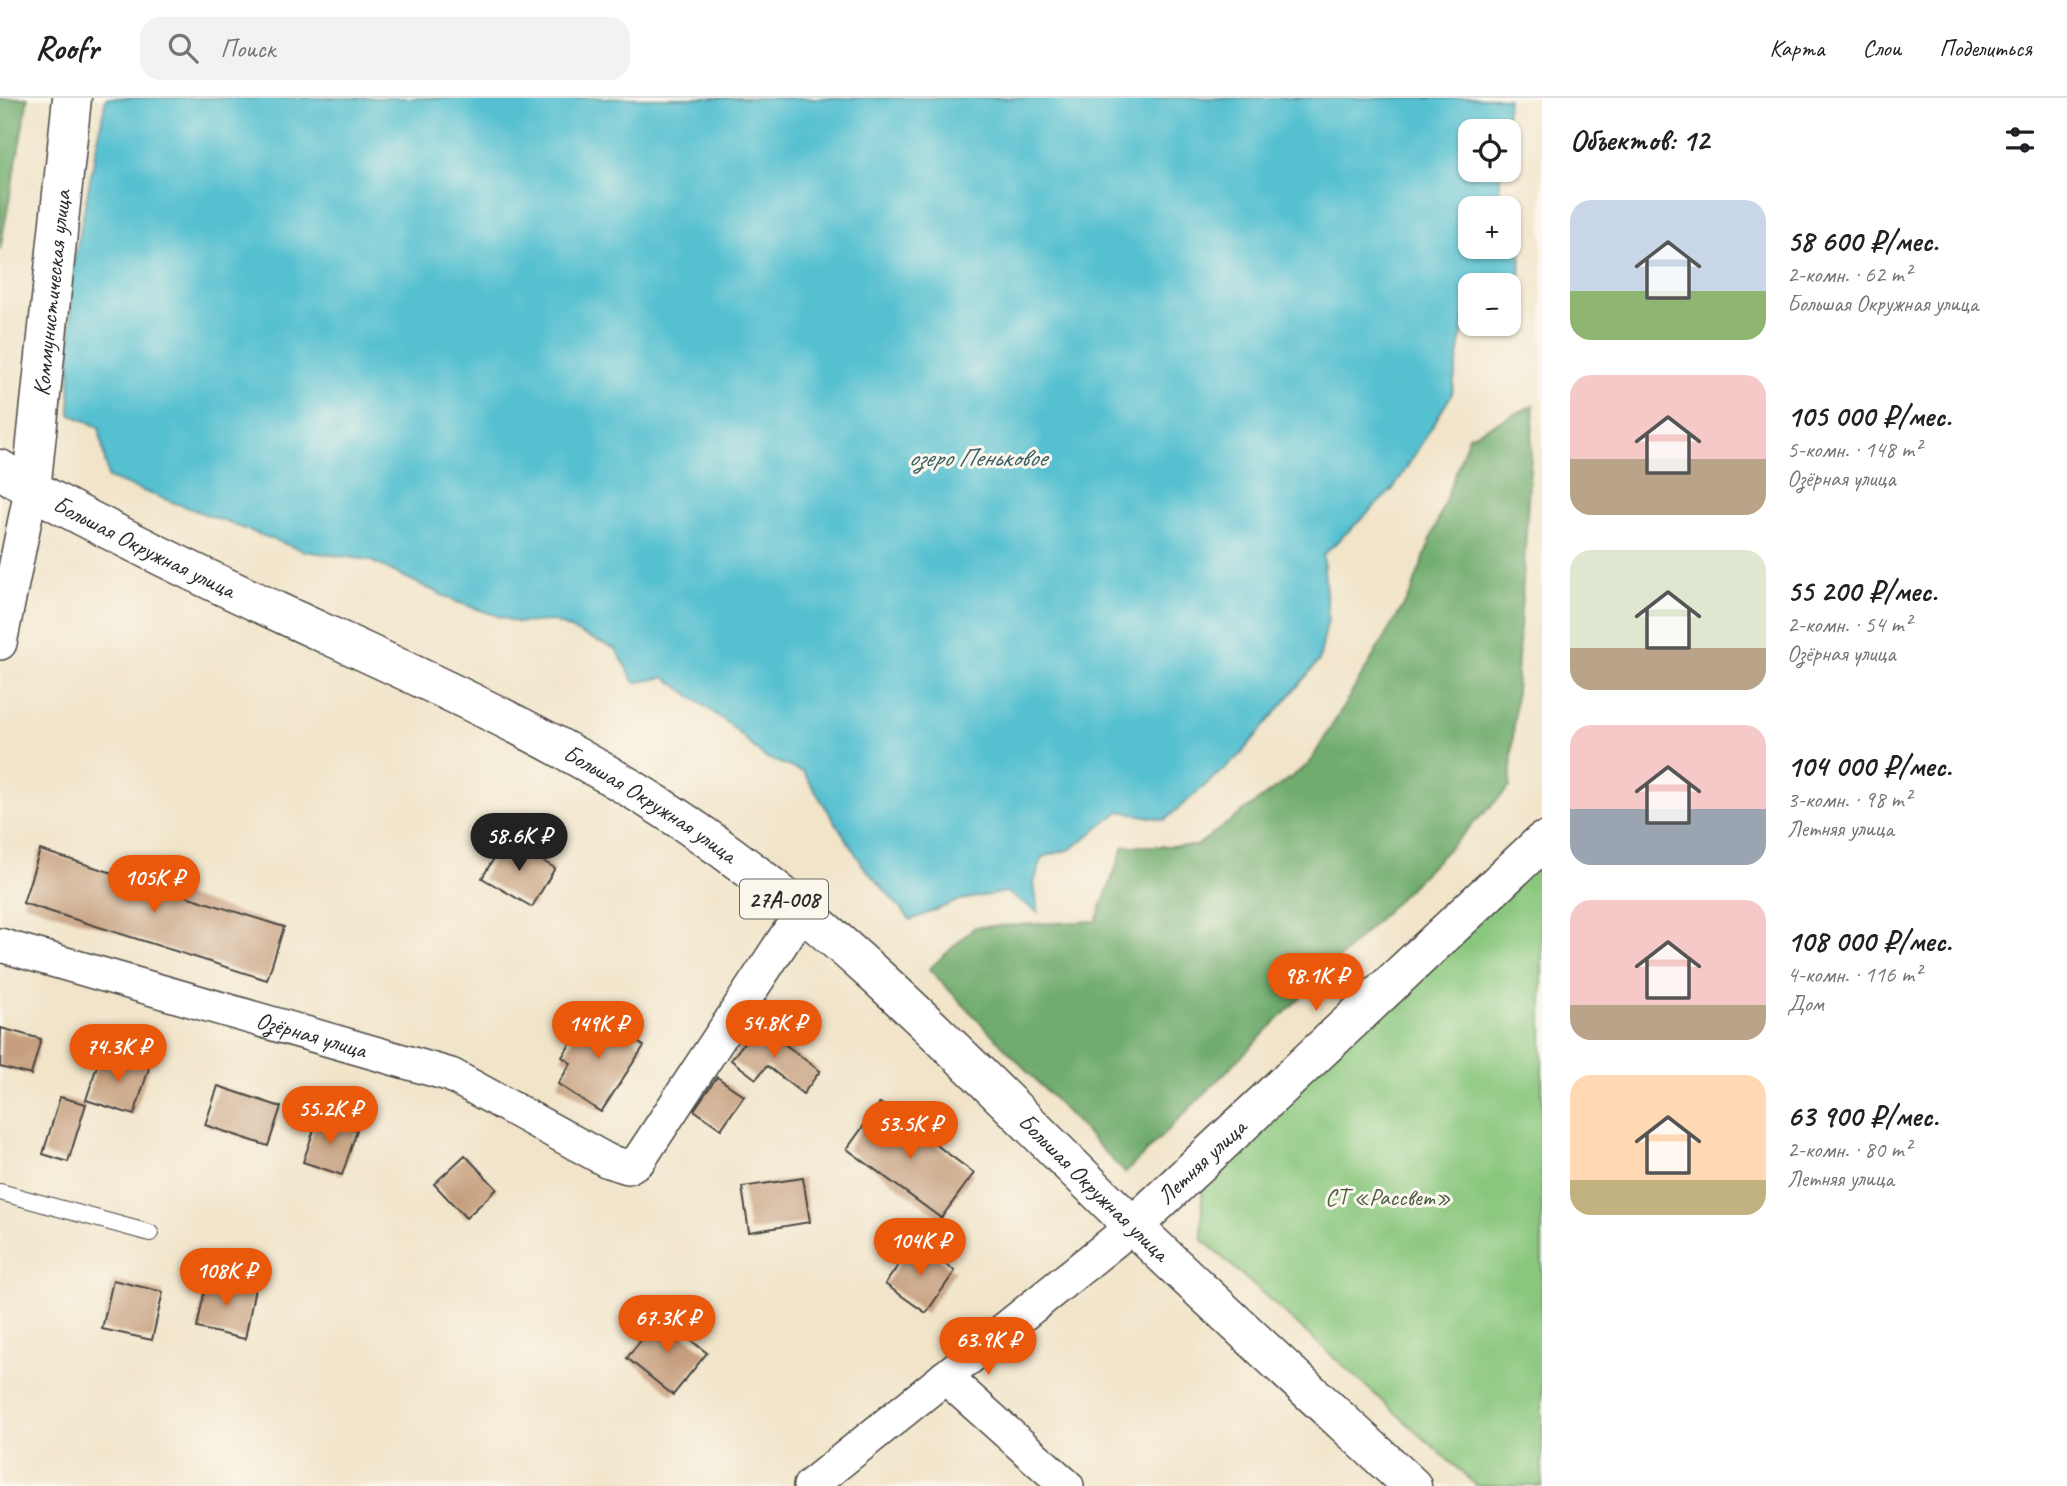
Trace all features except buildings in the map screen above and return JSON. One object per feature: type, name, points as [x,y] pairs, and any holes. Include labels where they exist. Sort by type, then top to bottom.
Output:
[{"type":"main road","name":"Коммунистическая улица","points":[[16,480],[72,98]]},
{"type":"main road","name":"Большая Окружная улица","points":[[16,480],[194,573],[446,688],[595,766],[704,836],[802,912],[931,1028],[1133,1226],[1412,1486]]},
{"type":"main road","name":"Летняя улица","points":[[1133,1226],[1542,842]]},
{"type":"street","points":[[0,643],[16,480]]},
{"type":"street","name":"Озёрная улица","points":[[0,945],[451,1075],[608,1161],[628,1167],[639,1160],[802,912]]},
{"type":"street","name":"Летняя улица","points":[[810,1486],[1133,1226]]},
{"type":"street","points":[[945,1377],[1067,1486]]},
{"type":"lane","points":[[0,1192],[150,1233]]},
{"type":"green space","points":[[0,98],[28,98],[0,250]]},
{"type":"green space","points":[[1534,405],[1510,787],[1125,1173],[929,969],[975,927],[1096,921],[1124,846],[1196,846],[1309,764],[1411,593],[1469,436]]},
{"type":"green space","name":"СТ «Рассвет»","points":[[1542,832],[1542,1486],[1477,1486],[1202,1239],[1202,1160]]},
{"type":"water","name":"озеро Пеньковое","points":[[106,98],[1508,98],[1506,119],[1458,119],[1458,182],[1500,182],[1501,196],[1458,196],[1458,259],[1521,259],[1520,273],[1458,273],[1458,336],[1462,336],[1452,394],[1394,488],[1323,555],[1328,619],[1319,661],[1239,756],[1165,820],[1120,811],[1071,849],[1042,857],[1034,884],[1038,912],[1006,892],[960,900],[911,920],[864,867],[803,772],[764,757],[730,725],[665,677],[635,683],[616,649],[552,621],[518,623],[457,602],[369,560],[304,551],[108,478],[99,427],[70,414],[71,278]]}]
